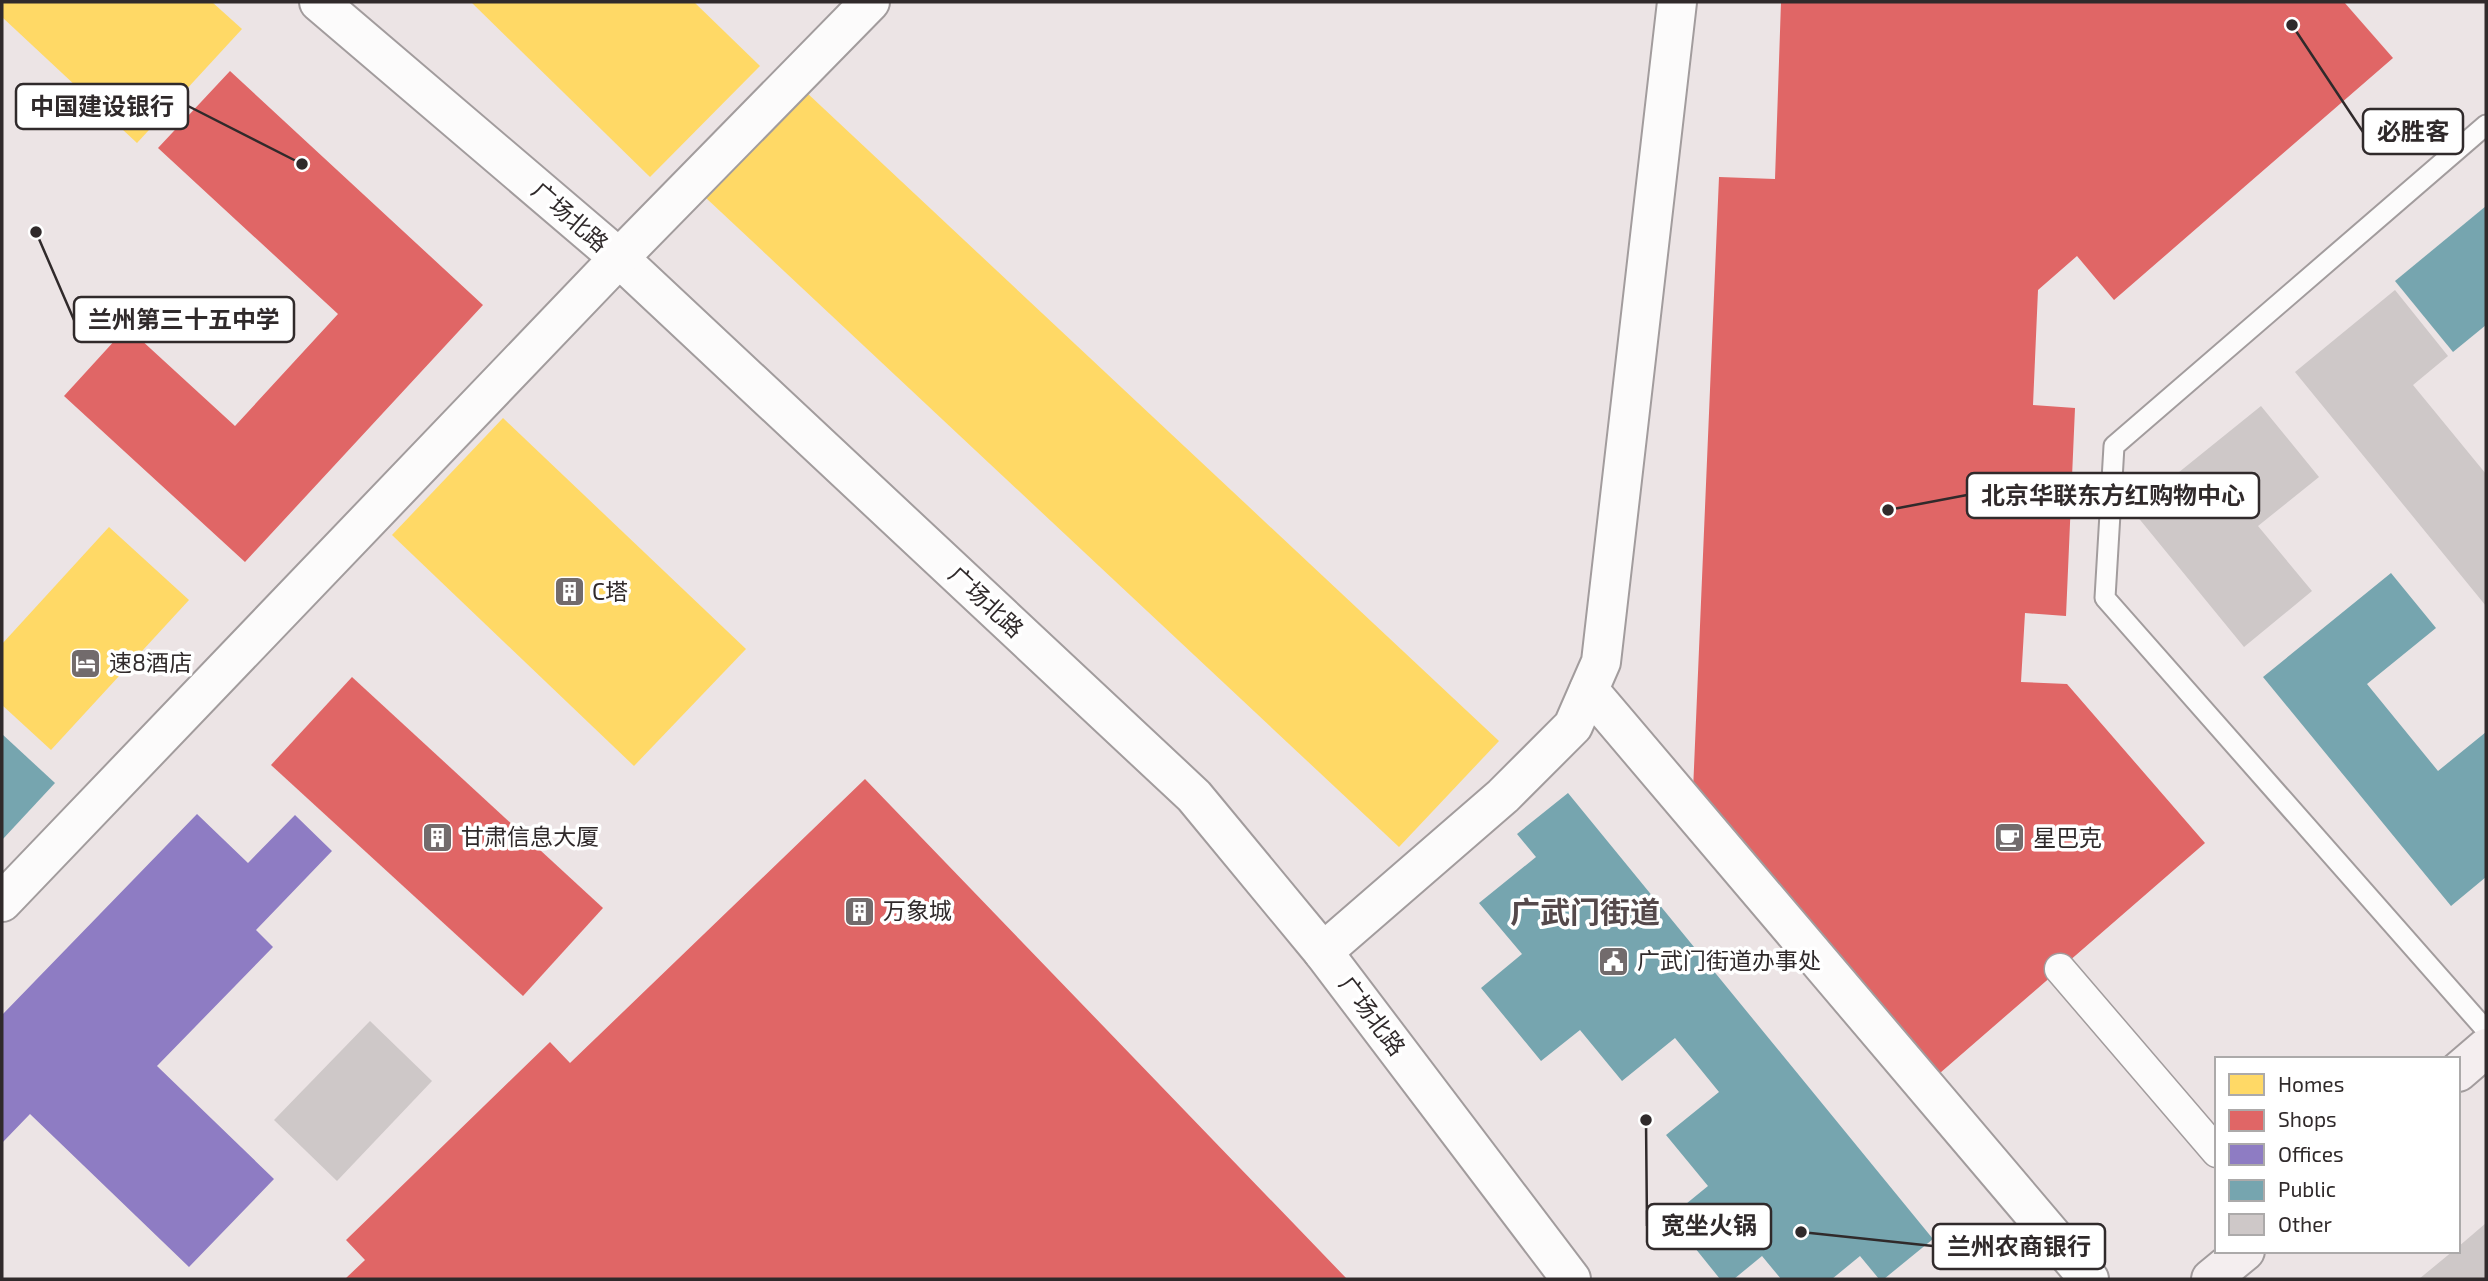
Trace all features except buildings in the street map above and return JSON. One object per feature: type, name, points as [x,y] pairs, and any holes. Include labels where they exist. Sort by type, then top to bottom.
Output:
[{"type":"main road","points":[[2460,1070],[2486,1048]]},
{"type":"main road","points":[[2211,1279],[2243,1253]]},
{"type":"street","name":"广场北路","points":[[319,2],[619,258],[1194,796],[1324,952],[1571,1279]]},
{"type":"street","points":[[2,902],[619,258],[870,2]]},
{"type":"street","points":[[1324,952],[1512,787],[1573,726],[1601,662],[1677,2]]},
{"type":"street","points":[[1589,690],[2089,1279]]},
{"type":"street","points":[[2060,969],[2215,1150]]},
{"type":"lane","points":[[2486,125],[2114,446],[2105,598],[2486,1030]]},
{"type":"place","name":"必胜客","points":[[2292,25]]},
{"type":"place","name":"中国建设银行","points":[[302,164]]},
{"type":"place","name":"兰州第三十五中学","points":[[36,232]]},
{"type":"place","name":"北京华联东方红购物中心","points":[[1888,510]]},
{"type":"place","name":"C塔","points":[[569,592]]},
{"type":"place","name":"速8酒店","points":[[86,663]]},
{"type":"place","name":"甘肃信息大厦","points":[[438,837]]},
{"type":"place","name":"星巴克","points":[[2010,838]]},
{"type":"place","name":"万象城","points":[[860,911]]},
{"type":"place","name":"广武门街道办事处","points":[[1614,961]]},
{"type":"place","name":"宽坐火锅","points":[[1646,1120]]},
{"type":"place","name":"兰州农商银行","points":[[1801,1232]]},
{"type":"district","name":"广武门街道","points":[[1585,913]]}]
